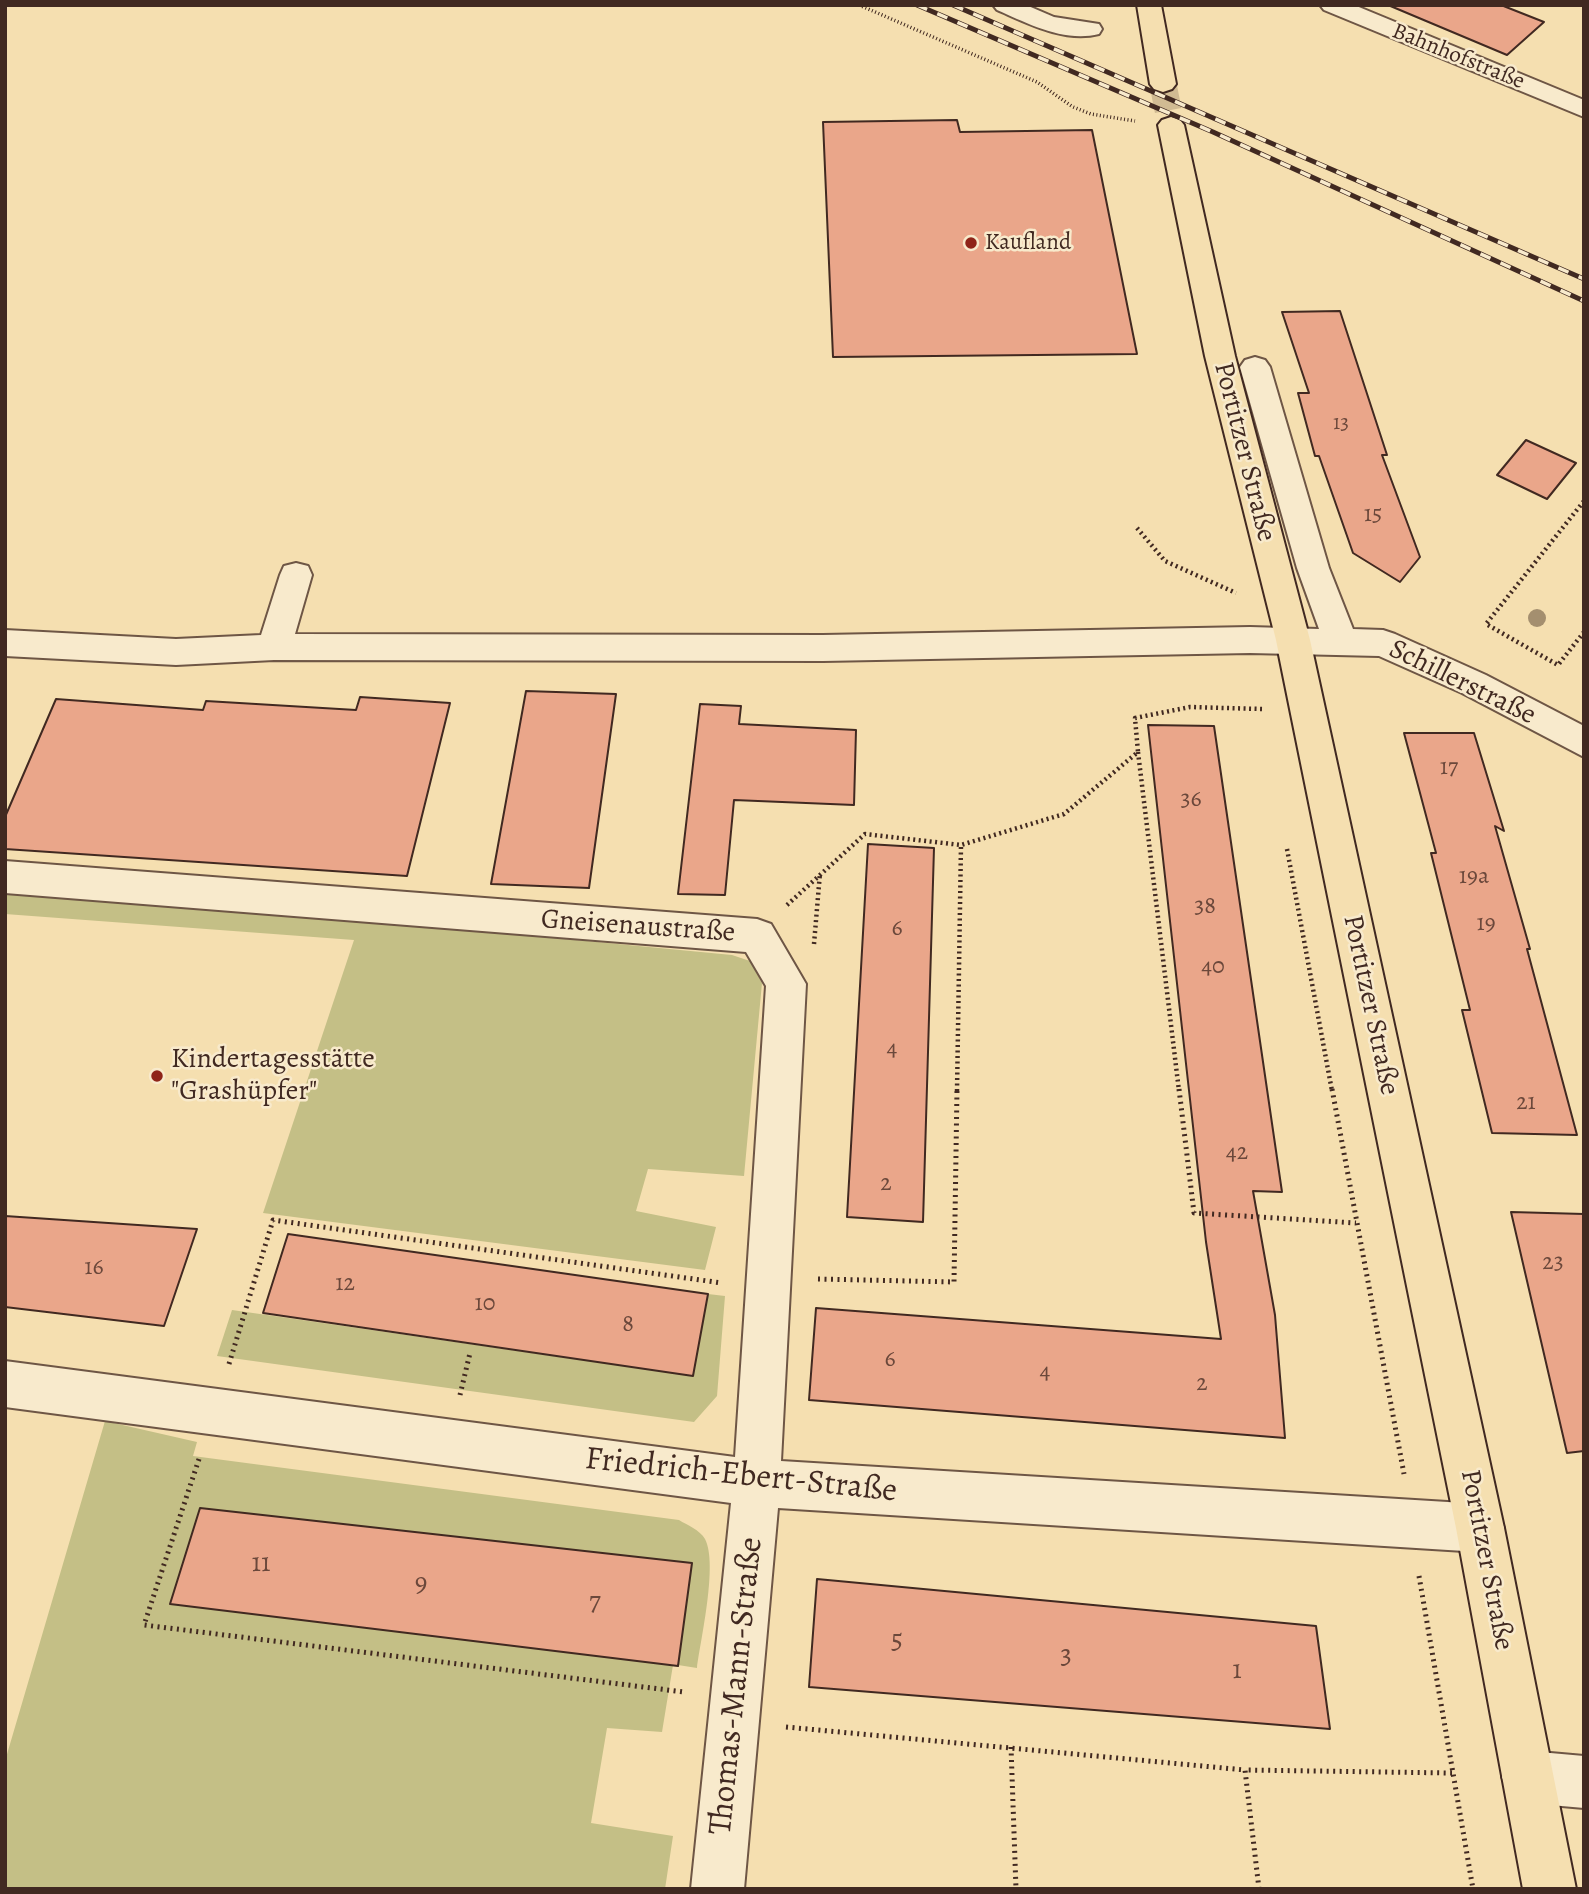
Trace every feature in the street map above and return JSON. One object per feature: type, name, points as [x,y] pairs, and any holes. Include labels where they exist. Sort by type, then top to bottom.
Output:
[{"type":"main road","points":[[1149,5],[1164,84]]},
{"type":"main road","name":"Portitzer Straße","points":[[1171,125],[1214,332],[1293,640],[1480,1528],[1550,1889]]},
{"type":"street","points":[[1004,5],[1049,24],[1090,29]]},
{"type":"street","name":"Bahnhofstraße","points":[[1332,5],[1584,109]]},
{"type":"street","points":[[1255,367],[1313,568],[1340,641]]},
{"type":"street","points":[[274,647],[296,575]]},
{"type":"street","name":"Schillerstraße","points":[[5,643],[176,652],[274,647],[823,648],[1293,640],[1383,643],[1474,684],[1584,743]]},
{"type":"street","name":"Gneisenaustraße","points":[[5,877],[757,936],[786,984],[757,1483]]},
{"type":"street","name":"Friedrich-Ebert-Straße","points":[[5,1384],[757,1483],[1480,1528]]},
{"type":"street","name":"Thomas-Mann-Straße","points":[[717,1889],[757,1483]]},
{"type":"street","points":[[1528,1777],[1584,1782]]},
{"type":"path","points":[[859,5],[1037,82],[1073,107],[1091,114],[1143,122]]},
{"type":"path","points":[[1584,501],[1486,624],[1558,665],[1584,632]]},
{"type":"path","points":[[1137,528],[1165,561],[1239,595]]},
{"type":"path","points":[[1264,722],[1262,709],[1189,707],[1135,718],[1194,1213],[1356,1223]]},
{"type":"path","points":[[757,936],[820,873],[865,834],[961,845],[1064,814],[1138,752]]},
{"type":"path","points":[[1286,839],[1356,1223],[1399,1437]]},
{"type":"path","points":[[807,1279],[954,1282],[961,845]]},
{"type":"path","points":[[692,1692],[144,1625],[215,1412],[273,1220],[734,1285]]},
{"type":"path","points":[[459,1403],[470,1353]]},
{"type":"path","points":[[1429,1636],[1473,1889]]},
{"type":"path","points":[[784,1727],[1245,1770],[1452,1773]]},
{"type":"path","points":[[1011,1747],[1016,1889]]},
{"type":"path","points":[[1245,1770],[1259,1889]]},
{"type":"shaded area","points":[[5,894],[358,919],[732,955],[750,961],[762,983],[744,1176],[648,1169],[636,1211],[716,1227],[705,1270],[263,1213],[354,940],[5,914]]},
{"type":"shaded area","points":[[708,1294],[725,1296],[717,1396],[694,1422],[217,1356],[232,1310],[693,1376]]},
{"type":"shaded area","points":[[105,1421],[197,1442],[193,1456],[679,1520],[700,1533],[709,1550],[710,1565],[697,1668],[678,1665],[692,1563],[201,1508],[170,1604],[673,1665],[662,1732],[607,1728],[591,1823],[673,1836],[665,1889],[5,1889],[5,1761]]},
{"type":"building","points":[[1388,5],[1501,5],[1544,22],[1507,55]]},
{"type":"building","name":"Kaufland","points":[[957,120],[960,132],[1092,130],[1137,354],[833,357],[823,122]]},
{"type":"building","points":[[1340,311],[1387,455],[1382,455],[1420,557],[1400,582],[1353,553],[1319,456],[1315,456],[1298,393],[1309,393],[1282,312]]},
{"type":"building","points":[[1526,440],[1576,463],[1547,499],[1497,475]]},
{"type":"building","points":[[526,691],[616,694],[589,888],[491,884]]},
{"type":"building","points":[[360,697],[450,703],[407,876],[5,849],[5,817],[56,699],[203,710],[206,701],[356,710]]},
{"type":"building","points":[[700,704],[741,706],[739,724],[856,730],[854,805],[734,800],[725,895],[678,894]]},
{"type":"building","points":[[1148,725],[1214,726],[1282,1192],[1253,1191],[1275,1315],[1285,1438],[809,1400],[816,1308],[1221,1339],[1206,1242]]},
{"type":"building","points":[[1404,733],[1474,733],[1504,831],[1495,826],[1530,949],[1527,949],[1577,1135],[1492,1133],[1462,1010],[1470,1010],[1431,853],[1436,853]]},
{"type":"building","points":[[868,844],[934,848],[923,1222],[847,1217]]},
{"type":"building","points":[[1511,1212],[1584,1214],[1584,1451],[1567,1453]]},
{"type":"building","points":[[5,1216],[197,1229],[164,1326],[5,1307]]},
{"type":"building","points":[[288,1234],[708,1294],[693,1376],[263,1313]]},
{"type":"building","points":[[200,1508],[692,1563],[678,1666],[170,1604]]},
{"type":"building","points":[[817,1579],[1316,1626],[1330,1729],[809,1687]]},
{"type":"tunnel","points":[[1163,84],[1171,125]]},
{"type":"railway","points":[[917,5],[1213,132],[1584,301]]},
{"type":"railway","points":[[953,5],[1584,279]]},
{"type":"place","name":"Kaufland","points":[[971,243]]},
{"type":"place","name":"Kindertagesstätte \"Grashüpfer\"","points":[[157,1076]]}]
